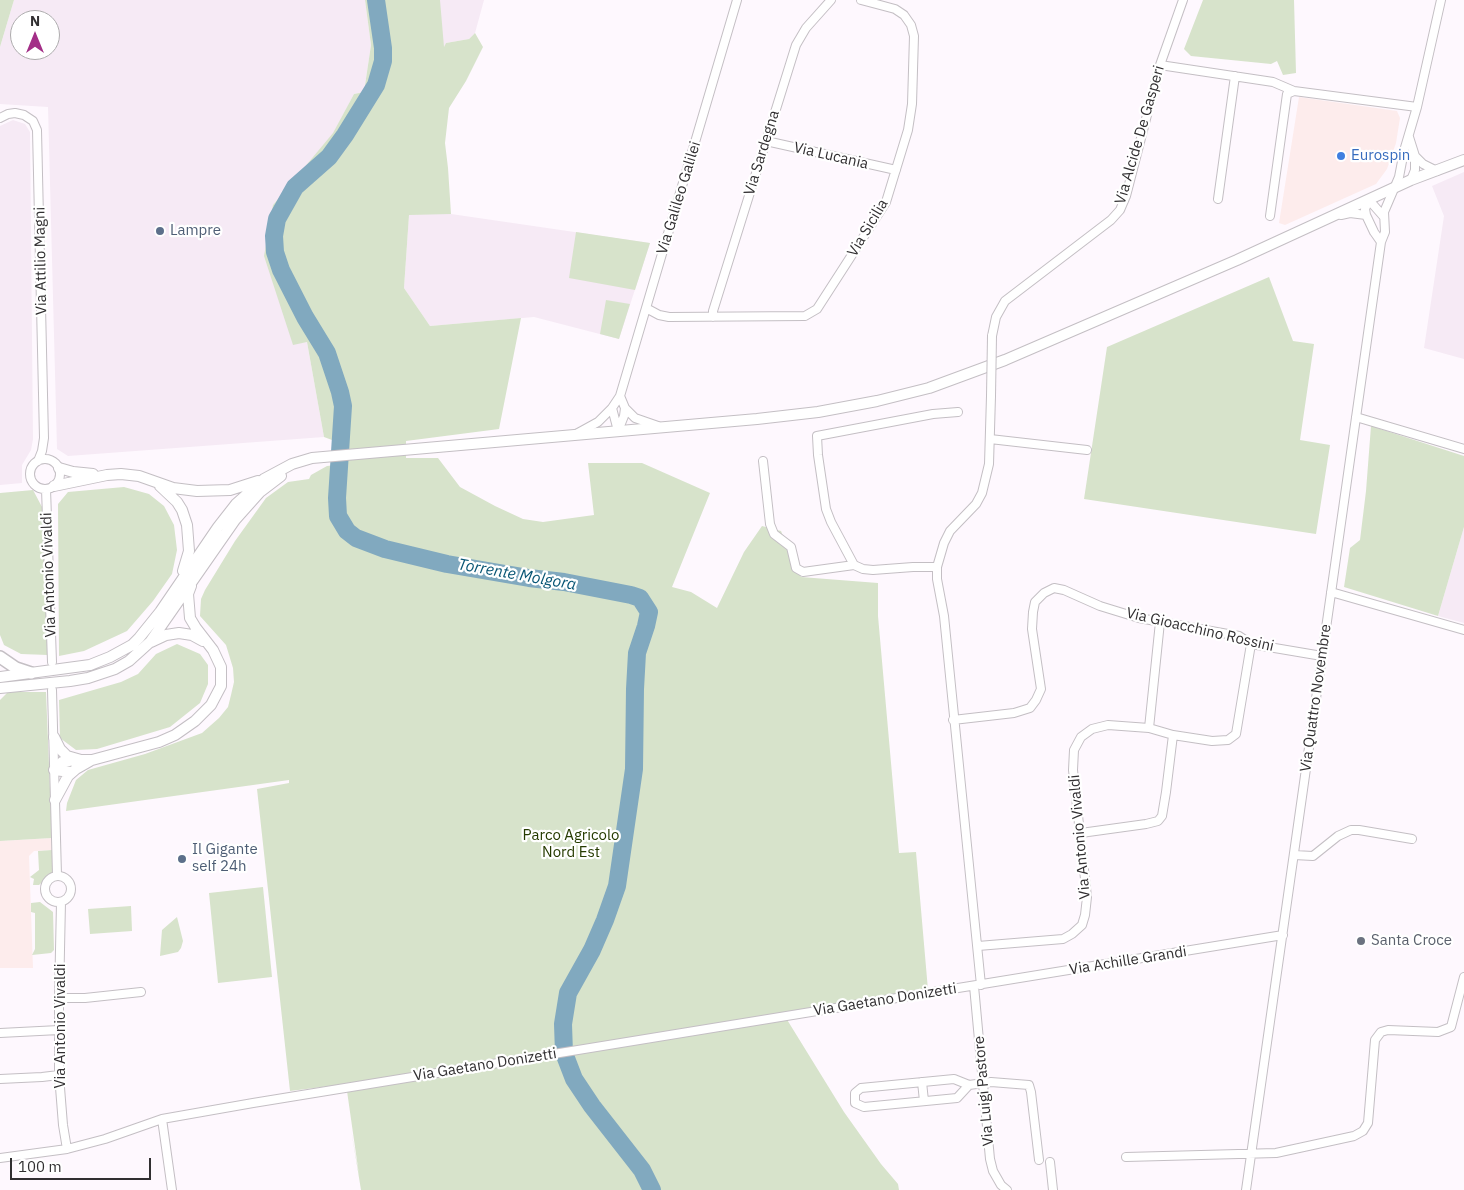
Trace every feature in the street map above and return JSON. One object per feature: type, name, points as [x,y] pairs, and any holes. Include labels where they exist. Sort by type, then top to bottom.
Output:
[{"type":"main road","points":[[0,677],[90,665],[110,657],[135,642],[176,589],[224,519],[240,500],[264,480],[286,467],[312,458],[330,456],[818,412],[877,401],[929,388],[1005,360],[1336,216],[1411,180],[1464,160]]},
{"type":"main road","points":[[0,688],[88,678],[115,669],[138,654],[149,644],[224,535],[260,492],[282,475],[312,458]]},
{"type":"main road","points":[[56,465],[73,472],[139,476],[182,490],[210,491],[238,488],[264,480]]},
{"type":"main road","points":[[50,487],[107,475]]},
{"type":"main road","points":[[155,482],[182,510],[187,525],[189,540],[188,560],[176,589]]},
{"type":"main road","points":[[55,800],[61,786],[72,772],[92,760],[159,742],[186,728],[216,698],[222,680],[221,667],[218,658],[196,628],[189,613],[188,594],[194,579]]},
{"type":"main road","points":[[149,644],[166,635],[179,633],[192,635],[207,643]]},
{"type":"main road","points":[[0,657],[16,668],[31,674]]},
{"type":"main road","points":[[54,738],[64,753],[76,759]]},
{"type":"main road","points":[[54,770],[62,762],[76,759],[92,760]]},
{"type":"main road","points":[[54,770],[72,772]]},
{"type":"street","name":"Via Galileo Galilei","points":[[576,434],[598,422],[612,408],[620,396],[736,0]]},
{"type":"street","name":"Via Sardegna","points":[[713,317],[713,311],[796,45],[806,28],[831,0]]},
{"type":"street","name":"Via Sicilia","points":[[646,308],[660,315],[713,317],[805,316],[817,309],[886,202],[908,130],[912,104],[914,36],[911,25],[904,15],[895,9],[861,0]]},
{"type":"street","name":"Via Alcide De Gasperi","points":[[990,439],[992,336],[996,317],[1005,301],[1111,220],[1120,210],[1126,196],[1160,65],[1183,0]]},
{"type":"street","name":"Via Quattro Novembre","points":[[1246,1190],[1381,242],[1385,232],[1384,217],[1386,205],[1396,188],[1417,107],[1440,0]]},
{"type":"street","points":[[1160,65],[1273,82],[1294,90],[1417,107]]},
{"type":"street","points":[[1218,199],[1235,76]]},
{"type":"street","points":[[1270,216],[1287,94],[1294,90]]},
{"type":"street","name":"Via Attilio Magni","points":[[0,118],[15,113],[24,115],[33,121],[38,130],[44,438],[38,461]]},
{"type":"street","points":[[1409,137],[1415,156],[1415,170],[1411,180]]},
{"type":"street","name":"Via Lucania","points":[[766,141],[896,170]]},
{"type":"street","points":[[1415,156],[1423,164],[1437,171]]},
{"type":"street","points":[[1402,162],[1411,180]]},
{"type":"street","points":[[1381,242],[1366,215],[1365,209],[1369,200],[1384,217]]},
{"type":"street","points":[[1336,216],[1350,213],[1366,215]]},
{"type":"street","points":[[620,396],[625,408],[635,418],[660,427]]},
{"type":"street","points":[[612,408],[618,430]]},
{"type":"street","points":[[618,430],[625,408]]},
{"type":"street","points":[[854,565],[830,522],[826,509],[817,436],[856,427],[908,420],[933,414],[958,412]]},
{"type":"street","points":[[1356,417],[1464,449]]},
{"type":"street","name":"Via Attilio Magni","points":[[44,438],[56,465]]},
{"type":"street","points":[[978,985],[978,946],[953,720],[944,616],[936,579],[936,567],[944,542],[950,531],[976,504],[982,493],[989,464],[990,439],[1087,450]]},
{"type":"street","points":[[45,459],[56,465],[59,478],[50,487],[35,485],[30,477],[31,468],[38,461],[45,459]]},
{"type":"street","points":[[763,461],[770,524],[774,534],[791,547],[796,568],[803,572],[854,565],[863,569],[873,570],[936,567]]},
{"type":"street","name":"Via Antonio Vivaldi","points":[[50,487],[52,662]]},
{"type":"street","name":"Via Gioacchino Rossini","points":[[953,720],[1014,714],[1030,708],[1041,688],[1032,629],[1033,612],[1035,602],[1044,592],[1054,588],[1064,590],[1100,606],[1139,618],[1239,636],[1251,644],[1322,656]]},
{"type":"street","points":[[1331,592],[1464,630]]},
{"type":"street","points":[[1149,728],[1160,622]]},
{"type":"street","name":"Via Antonio Vivaldi","points":[[978,946],[1063,939],[1082,925],[1087,897],[1073,770],[1074,750],[1081,736],[1108,725],[1149,728],[1173,735],[1212,741],[1228,740],[1236,734],[1251,644]]},
{"type":"street","points":[[52,690],[57,876],[49,879],[44,890],[48,898],[52,901],[60,902]]},
{"type":"street","points":[[1081,832],[1158,821],[1162,816],[1173,735]]},
{"type":"street","points":[[1294,855],[1313,856],[1338,836],[1350,830],[1412,839]]},
{"type":"street","name":"Via Antonio Vivaldi","points":[[57,876],[68,880],[72,888],[68,899],[60,902],[60,1075],[63,1125],[68,1149]]},
{"type":"street","name":"Via Achille Grandi","points":[[978,985],[1283,935]]},
{"type":"street","points":[[1126,1157],[1276,1153],[1354,1136],[1362,1132],[1368,1123],[1375,1040],[1380,1032],[1388,1030],[1438,1032],[1451,1028],[1464,977]]},
{"type":"street","name":"Via Gaetano Donizetti","points":[[0,1158],[68,1149],[105,1139],[162,1119],[978,985]]},
{"type":"street","name":"Via Luigi Pastore","points":[[978,985],[983,1083],[990,1159],[1001,1188]]},
{"type":"street","points":[[59,998],[85,998],[141,992]]},
{"type":"street","points":[[0,1033],[59,1030]]},
{"type":"street","points":[[0,1079],[42,1078],[60,1075]]},
{"type":"street","points":[[969,1086],[954,1079],[861,1088],[855,1092],[856,1103],[864,1107],[957,1098],[969,1086],[991,1082],[1029,1085],[1039,1160]]},
{"type":"street","points":[[922,1082],[924,1101]]},
{"type":"street","points":[[162,1119],[172,1190]]},
{"type":"street","points":[[1050,1162],[1053,1190]]},
{"type":"shaded area","points":[[14,0],[365,0],[371,45],[364,92],[354,94],[333,134],[273,205],[293,344],[307,342],[324,437],[68,456],[57,449],[48,107],[0,104],[0,47],[10,13],[10,60],[60,60],[60,10],[11,10]]},
{"type":"shaded area","points":[[396,0],[484,0],[475,33],[469,39],[446,43],[429,90],[418,163],[398,160]]},
{"type":"shaded area","name":"Eurospin","points":[[1299,97],[1397,111],[1400,118],[1396,143],[1387,169],[1376,184],[1285,225],[1279,223]]},
{"type":"shaded area","points":[[13,120],[25,124],[30,132],[33,439],[31,450],[22,465],[22,483],[0,485],[0,126]]},
{"type":"shaded area","points":[[1464,172],[1464,359],[1424,348],[1444,216],[1432,186]]},
{"type":"shaded area","points":[[409,214],[451,214],[650,243],[619,339],[534,317],[430,326],[404,288]]},
{"type":"shaded area","points":[[1464,527],[1464,623],[1438,616]]},
{"type":"shaded area","points":[[52,838],[52,850],[34,851],[29,856],[33,968],[0,968],[0,841]]},
{"type":"green space","points":[[0,0],[14,0],[10,10],[0,47]]},
{"type":"green space","name":"Parco Agricolo Nord Est","points":[[365,0],[440,0],[444,47],[446,43],[469,39],[475,33],[483,47],[466,81],[449,108],[445,143],[451,214],[409,215],[404,288],[430,326],[521,318],[499,429],[406,441],[406,458],[438,458],[460,487],[523,519],[543,522],[594,515],[588,463],[642,463],[710,493],[672,587],[691,592],[717,608],[744,552],[762,526],[781,531],[801,577],[878,583],[878,616],[899,853],[916,852],[928,990],[786,1018],[844,1112],[881,1164],[898,1184],[899,1190],[361,1190],[346,1084],[290,1091],[257,789],[289,783],[289,780],[66,811],[67,803],[76,780],[88,770],[145,754],[202,733],[228,707],[234,682],[233,668],[226,645],[200,616],[201,599],[205,590],[235,541],[266,498],[288,482],[309,479],[311,475],[327,466],[336,465],[341,447],[340,443],[324,437],[307,342],[293,345],[264,256],[273,205],[333,133],[354,94],[364,92],[371,45]]},
{"type":"green space","points":[[1203,0],[1294,0],[1296,73],[1283,75],[1277,61],[1271,64],[1191,56],[1184,49]]},
{"type":"green space","points":[[576,232],[650,243],[635,290],[569,278]]},
{"type":"green space","points":[[1269,277],[1293,341],[1314,344],[1300,440],[1330,445],[1316,534],[1084,499],[1107,347]]},
{"type":"green space","points":[[606,300],[630,304],[619,339],[600,334]]},
{"type":"green space","points":[[1371,426],[1464,456],[1464,527],[1438,616],[1344,587],[1350,548],[1360,540]]},
{"type":"green space","points":[[124,487],[149,494],[164,506],[174,525],[177,550],[172,574],[153,601],[127,631],[84,651],[59,656],[58,504],[68,492]]},
{"type":"green space","points":[[33,490],[42,507],[48,655],[21,654],[4,645],[0,635],[0,493]]},
{"type":"green space","points":[[177,644],[200,654],[208,665],[208,684],[200,703],[170,727],[97,749],[76,750],[60,738],[59,700],[121,682],[138,674],[156,654]]},
{"type":"green space","points":[[8,692],[46,692],[52,838],[0,841],[0,700]]},
{"type":"green space","points":[[52,850],[54,861],[52,861],[52,873],[39,885],[33,885],[34,879],[30,877],[39,870],[38,851]]},
{"type":"green space","points":[[263,887],[272,977],[218,983],[209,893]]},
{"type":"green space","points":[[40,902],[53,912],[54,950],[51,953],[32,955],[35,949],[35,913],[31,912],[31,903]]},
{"type":"green space","points":[[131,906],[132,931],[90,934],[88,909]]},
{"type":"green space","points":[[177,917],[183,941],[181,948],[178,952],[160,956],[162,930]]},
{"type":"waterway","name":"Torrente Molgora","points":[[376,0],[383,48],[383,61],[376,85],[329,157],[295,187],[277,219],[274,236],[275,252],[281,270],[305,317],[327,353],[340,392],[343,406],[337,498],[338,516],[347,531],[356,538],[385,549],[447,564],[564,582],[631,595],[640,598],[649,612],[637,653],[634,769],[617,886],[592,950],[568,993],[563,1024],[564,1053],[574,1079],[592,1106],[642,1170],[652,1190]]},
{"type":"place","name":"Eurospin","points":[[1341,156]]},
{"type":"place","name":"Lampre","points":[[160,231]]},
{"type":"place","name":"Il Gigante self 24h","points":[[182,859]]},
{"type":"place","name":"Santa Croce","points":[[1361,941]]}]
